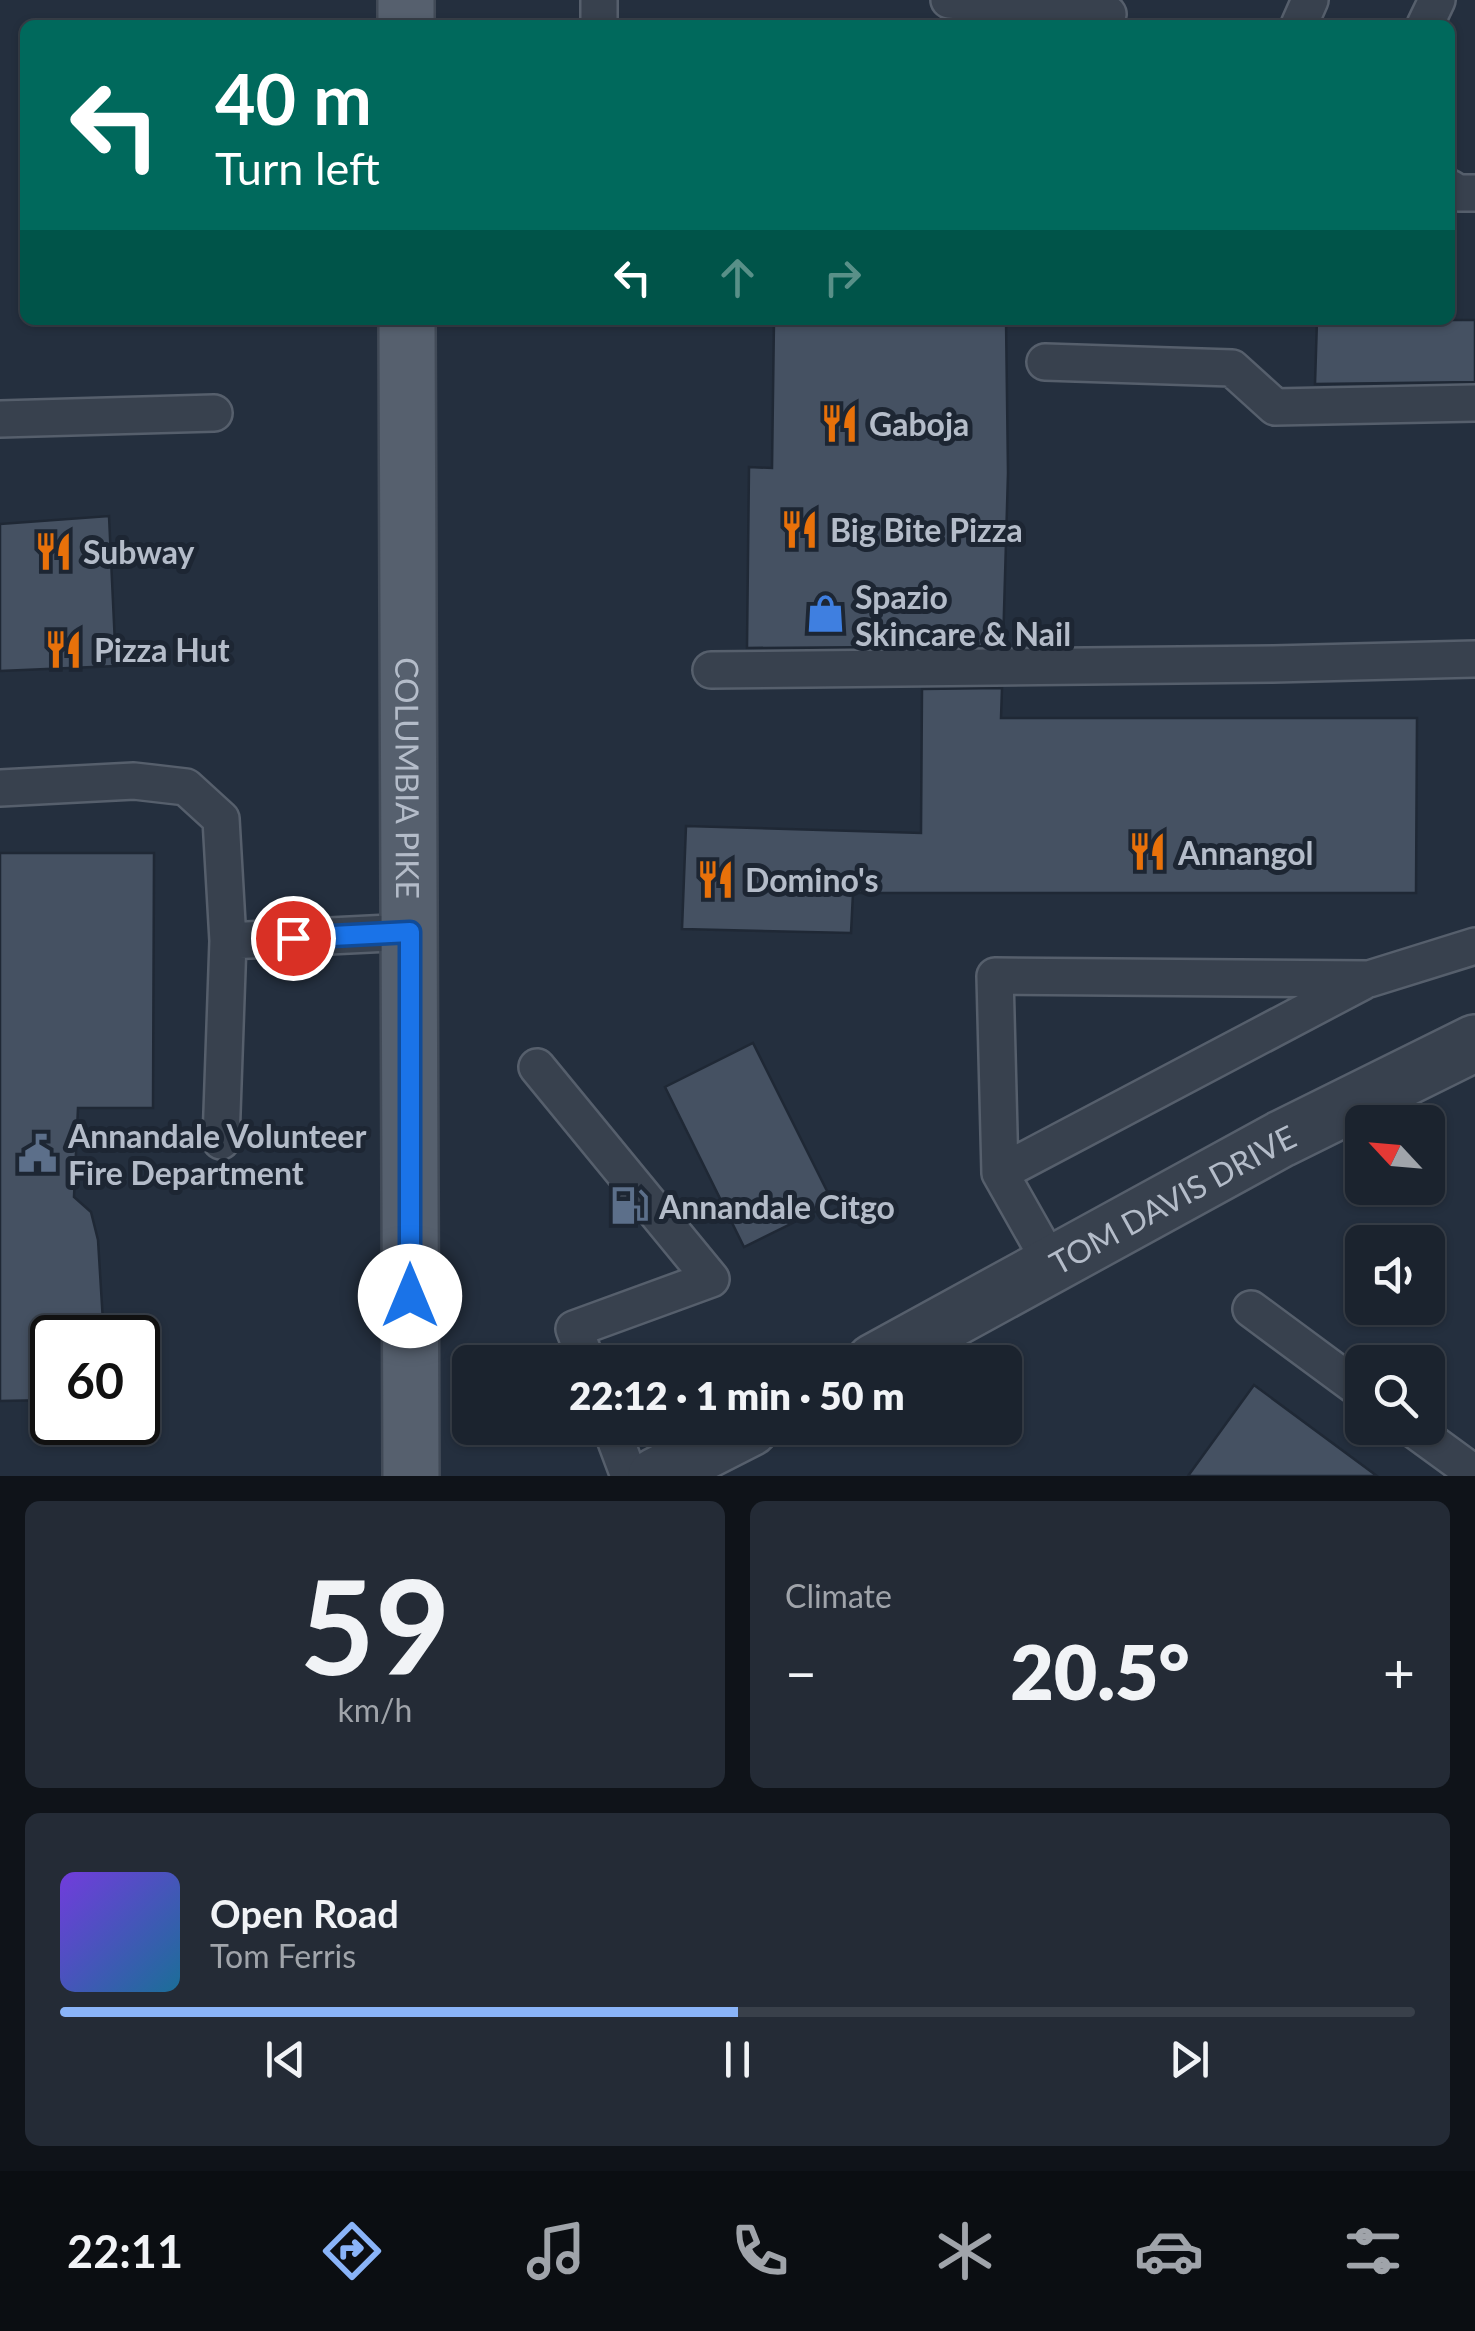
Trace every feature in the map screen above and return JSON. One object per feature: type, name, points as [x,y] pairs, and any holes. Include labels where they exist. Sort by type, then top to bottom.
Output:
[{"type":"main road","name":"COLUMBIA PIKE","points":[[407,325],[411,1476]]},
{"type":"street","name":"TOM DAVIS DRIVE","points":[[905,1345],[1282,1139],[1475,1043]]},
{"type":"street","points":[[656,1476],[717,1445]]},
{"type":"lane","points":[[949,0],[1108,13]]},
{"type":"lane","points":[[1045,362],[1232,368],[1275,407],[1475,403]]},
{"type":"lane","points":[[0,419],[214,413]]},
{"type":"lane","points":[[712,670],[1475,659]]},
{"type":"lane","points":[[0,788],[134,781],[186,787],[221,819],[228,941],[221,1141]]},
{"type":"lane","points":[[228,941],[410,932]]},
{"type":"lane","points":[[1000,1172],[1368,979],[1475,946]]},
{"type":"lane","points":[[1052,1265],[1000,1172],[995,976],[1368,979]]},
{"type":"lane","points":[[538,1067],[711,1279],[574,1329],[580,1345]]},
{"type":"lane","points":[[1251,1310],[1345,1379]]},
{"type":"lane","points":[[618,1445],[630,1476]]},
{"type":"lane","points":[[1435,1445],[1475,1474]]},
{"type":"building","points":[[1455,320],[1475,320],[1475,382],[1315,384],[1317,325],[1455,325]]},
{"type":"building","points":[[774,325],[1006,325],[1008,473],[1003,646],[747,648],[749,467],[772,468]]},
{"type":"building","points":[[109,516],[116,666],[0,671],[0,524]]},
{"type":"building","points":[[1002,688],[1001,718],[1417,718],[1416,893],[853,893],[851,933],[682,929],[686,826],[921,833],[922,689]]},
{"type":"building","name":"Annandale Volunteer Fire Department","points":[[0,853],[154,853],[153,1108],[78,1108],[74,1197],[91,1212],[98,1240],[103,1315],[30,1315],[30,1400],[0,1401]]},
{"type":"building","points":[[753,1043],[833,1203],[744,1247],[665,1087]]},
{"type":"building","points":[[1254,1385],[1377,1476],[1188,1476]]},
{"type":"place","name":"Gaboja","points":[[839,423]]},
{"type":"place","name":"Big Bite Pizza","points":[[800,529]]},
{"type":"place","name":"Subway","points":[[53,551]]},
{"type":"place","name":"Spazio Skincare & Nail","points":[[825,614]]},
{"type":"place","name":"Pizza Hut","points":[[64,649]]},
{"type":"place","name":"Annangol","points":[[1148,852]]},
{"type":"place","name":"Domino's","points":[[715,879]]},
{"type":"place","name":"Annandale Volunteer Fire Department","points":[[38,1153]]},
{"type":"place","name":"Annandale Citgo","points":[[629,1206]]},
{"type":"route","points":[[293,938],[410,932],[410,1296]]}]
